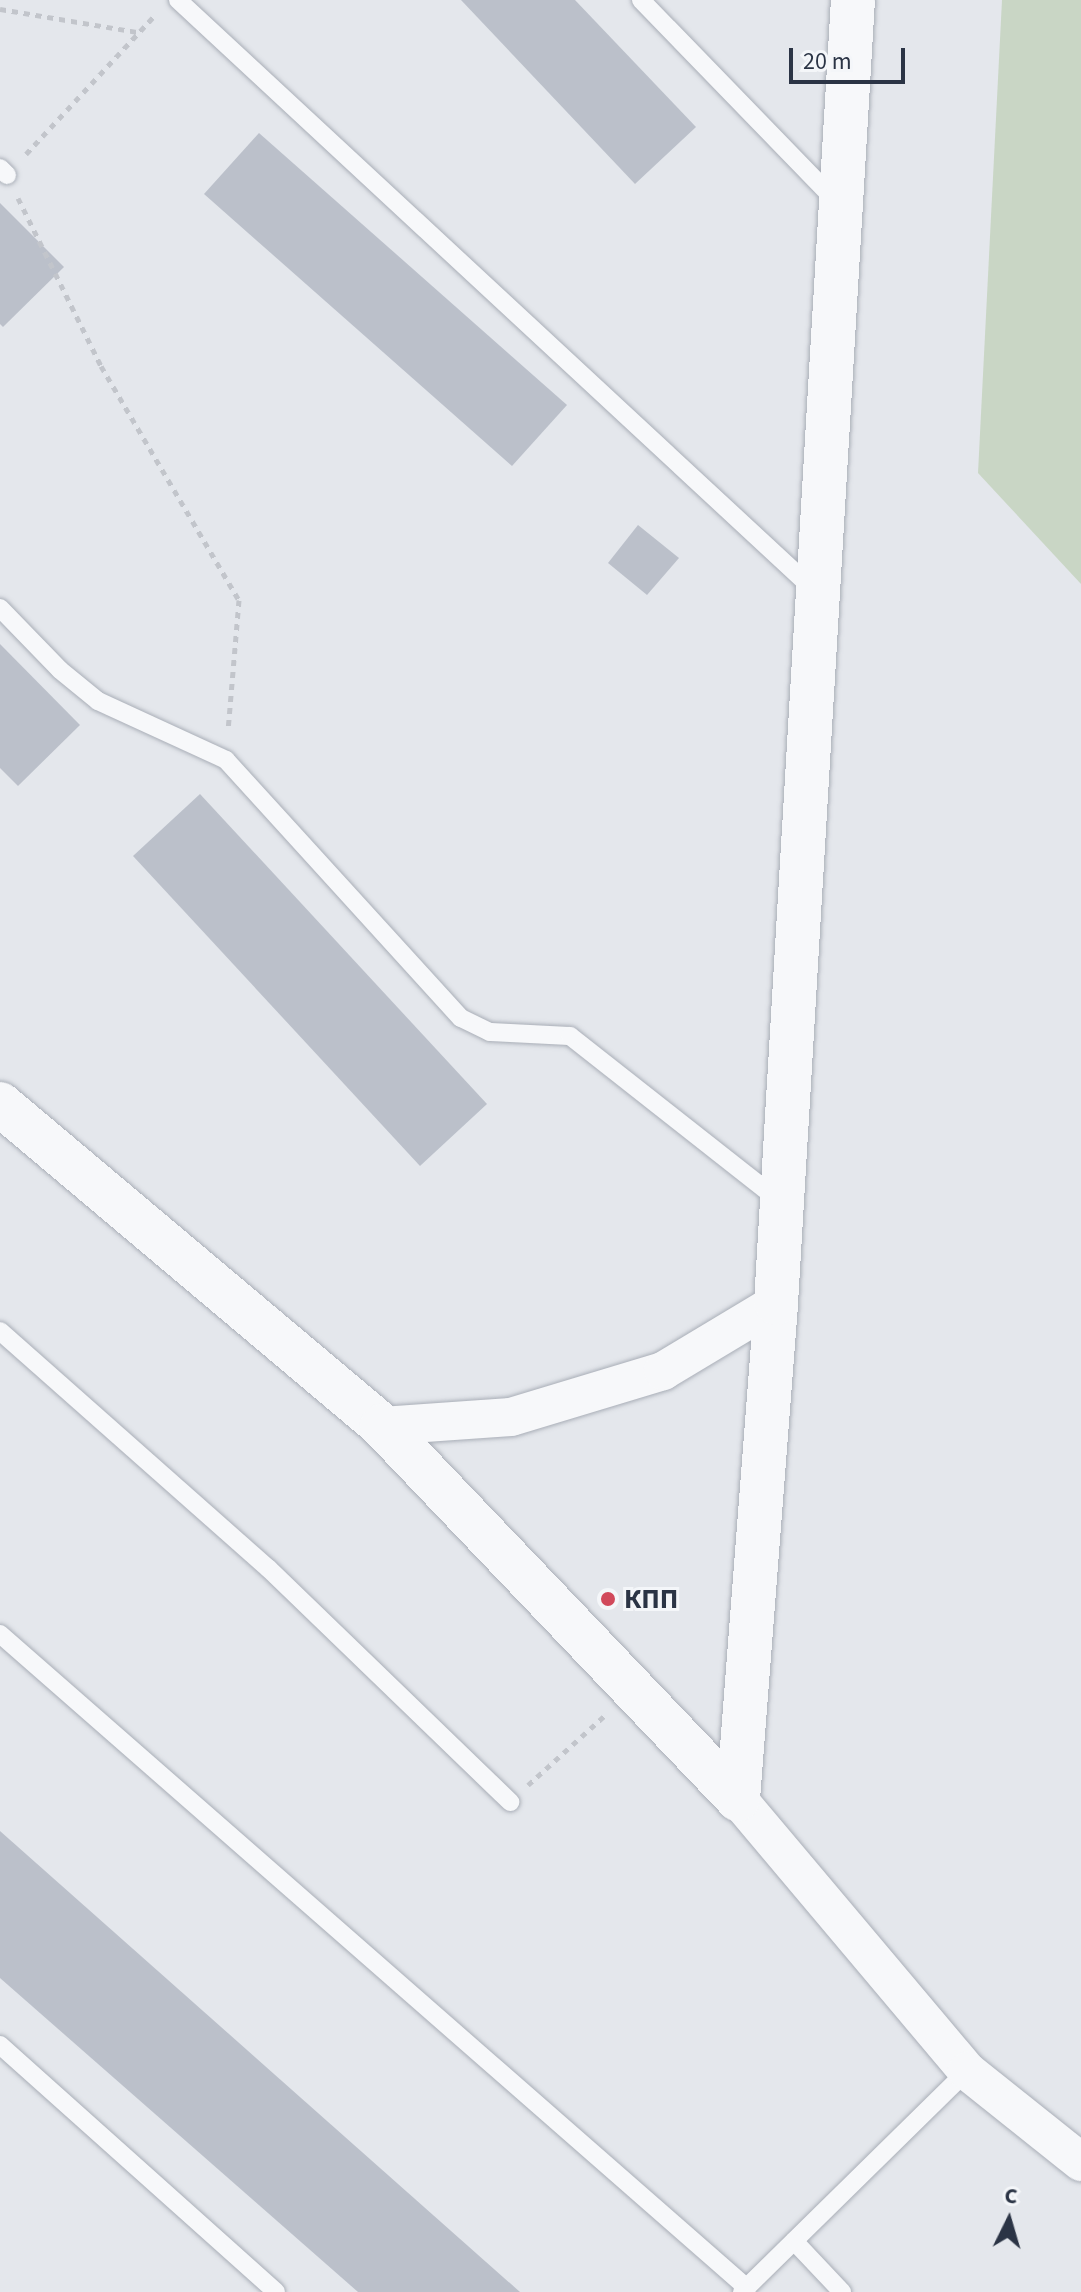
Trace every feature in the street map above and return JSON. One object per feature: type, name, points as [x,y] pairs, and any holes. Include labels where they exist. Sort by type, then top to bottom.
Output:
[{"type":"street","points":[[738,1799],[776,1303],[853,0]]},
{"type":"street","points":[[0,1104],[382,1426],[738,1799],[967,2071],[1081,2162]]},
{"type":"street","points":[[382,1426],[511,1417],[648,1375],[776,1303]]},
{"type":"lane","points":[[178,0],[818,593]]},
{"type":"lane","points":[[641,0],[841,206]]},
{"type":"lane","points":[[0,608],[60,670],[98,701],[226,760],[461,1018],[490,1032],[570,1036],[782,1202]]},
{"type":"lane","points":[[0,1331],[268,1568],[510,1802]]},
{"type":"lane","points":[[0,1634],[745,2290],[967,2071]]},
{"type":"lane","points":[[0,2045],[276,2292]]},
{"type":"lane","points":[[794,2241],[842,2292]]},
{"type":"path","points":[[0,9],[139,32]]},
{"type":"path","points":[[158,11],[4,172],[101,366],[239,600],[226,760]]},
{"type":"path","points":[[510,1802],[633,1690]]},
{"type":"green space","points":[[1002,0],[1081,0],[1081,584],[978,473]]},
{"type":"building","points":[[461,0],[575,0],[696,127],[635,184]]},
{"type":"building","points":[[259,133],[567,405],[512,466],[204,194]]},
{"type":"building","points":[[0,203],[64,267],[3,327],[0,324]]},
{"type":"building","points":[[638,525],[679,558],[647,595],[608,563]]},
{"type":"building","points":[[0,644],[80,725],[18,786],[0,768]]},
{"type":"building","points":[[200,794],[487,1104],[420,1166],[133,856]]},
{"type":"building","points":[[0,1831],[520,2292],[358,2292],[0,1978]]},
{"type":"place","name":"КПП","points":[[608,1599]]}]
